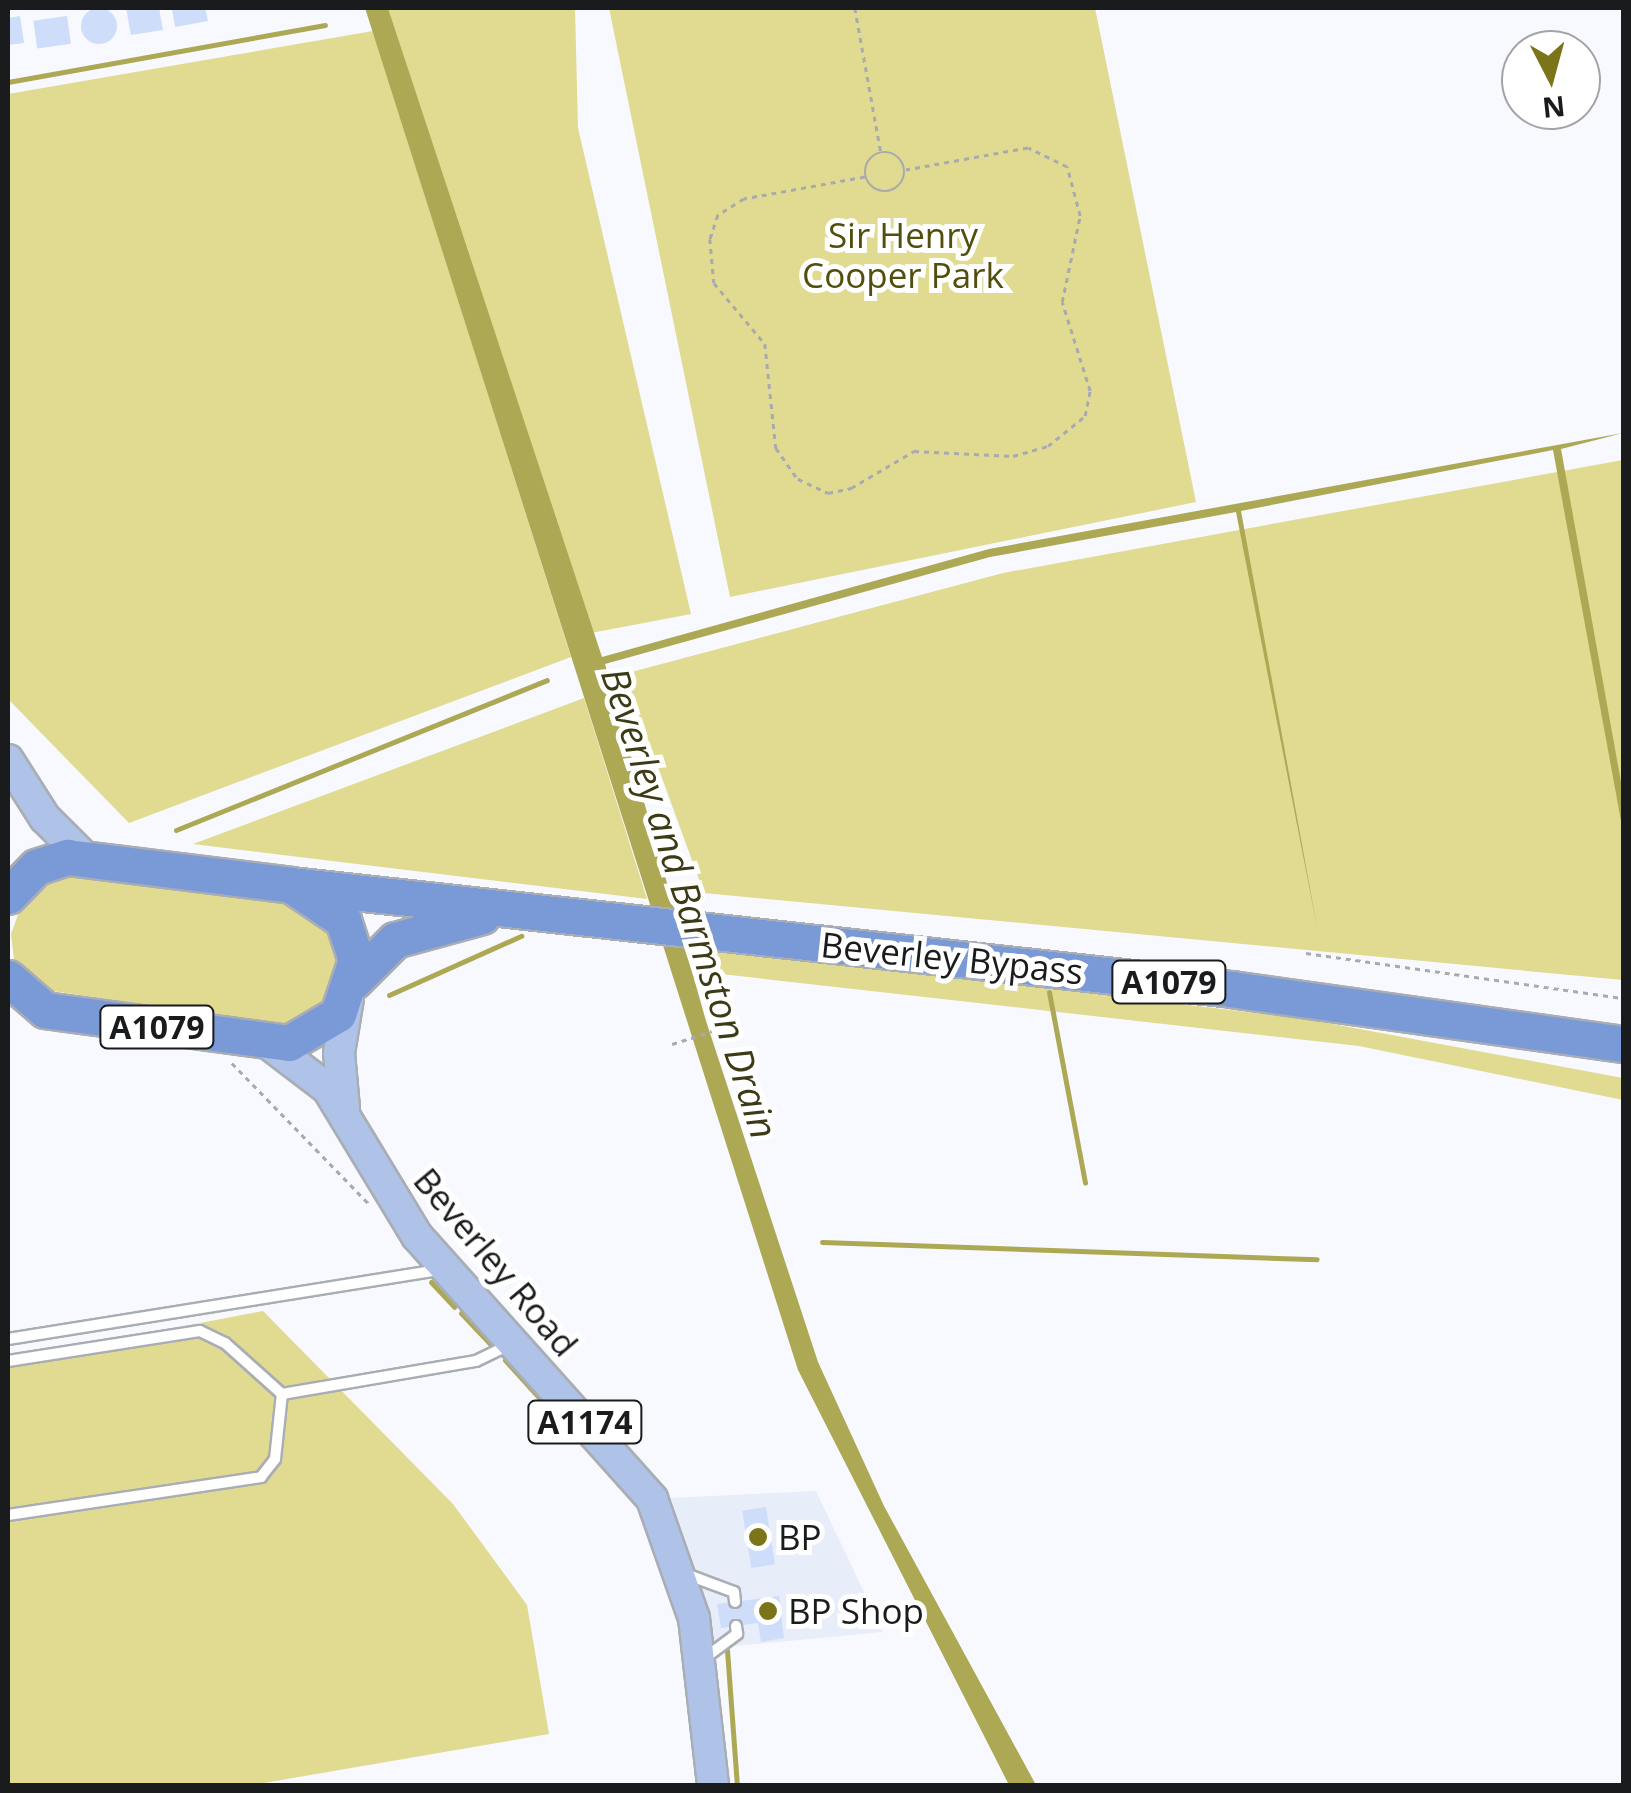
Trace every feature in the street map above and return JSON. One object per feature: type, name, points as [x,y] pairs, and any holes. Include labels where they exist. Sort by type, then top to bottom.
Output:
[{"type":"highway","name":"Beverley Bypass","points":[[82,856],[291,885],[712,932],[1624,1044]]},
{"type":"highway","points":[[8,896],[36,867],[82,856]]},
{"type":"highway","points":[[291,885],[343,920],[351,990]]},
{"type":"highway","name":"Beverley Bypass","points":[[351,990],[395,940],[518,911]]},
{"type":"highway","name":"A1079","points":[[8,978],[45,1010],[269,1044],[324,1028],[351,990]]},
{"type":"highway","points":[[8,1006],[45,1010]]},
{"type":"main road","points":[[8,760],[82,856]]},
{"type":"main road","name":"Beverley Road","points":[[351,990],[339,1053],[344,1108],[385,1188],[445,1269],[652,1500],[683,1573],[701,1660],[713,1786]]},
{"type":"main road","name":"Beverley Road","points":[[269,1044],[344,1108]]},
{"type":"lane","points":[[8,1340],[445,1269]]},
{"type":"lane","points":[[8,1361],[200,1331],[225,1342],[282,1394]]},
{"type":"lane","points":[[282,1394],[476,1361],[512,1344]]},
{"type":"lane","points":[[8,1515],[261,1477],[275,1458],[282,1394]]},
{"type":"lane","points":[[683,1573],[734,1592],[734,1602]]},
{"type":"lane","points":[[701,1660],[737,1634],[736,1626]]},
{"type":"path","points":[[855,8],[881,152],[865,177],[744,199],[718,215],[710,239],[714,282],[765,344],[776,448],[798,479],[828,492],[851,488],[914,451],[1013,456],[1048,446],[1085,416],[1090,391],[1062,302],[1080,216],[1068,167],[1028,148],[906,170],[891,192],[872,188],[865,177]]},
{"type":"path","points":[[881,152],[900,158],[906,170]]},
{"type":"path","points":[[1306,953],[1624,998]]},
{"type":"path","points":[[672,1044],[728,1026]]},
{"type":"path","points":[[221,1054],[378,1215]]},
{"type":"shaded area","points":[[365,8],[388,8],[602,657],[989,549],[1623,433],[1561,449],[1623,793],[1623,832],[1553,450],[1241,511],[1318,932],[1236,512],[990,557],[605,664],[706,1021],[818,1362],[884,1506],[1036,1785],[1009,1785],[798,1370]]},
{"type":"shaded area","points":[[816,1491],[883,1632],[713,1648],[670,1498]]},
{"type":"green space","points":[[388,8],[575,8],[578,128],[691,614],[591,633]]},
{"type":"green space","name":"Sir Henry Cooper Park","points":[[609,8],[1095,8],[1196,502],[730,597]]},
{"type":"green space","points":[[373,31],[571,657],[129,823],[8,699],[8,94]]},
{"type":"green space","points":[[1623,460],[1623,980],[704,893],[624,674],[1003,573]]},
{"type":"green space","points":[[584,698],[647,899],[193,844]]},
{"type":"green space","points":[[57,872],[299,905],[338,942],[338,993],[288,1026],[53,991],[14,960],[11,934],[28,887]]},
{"type":"green space","points":[[700,946],[1306,1019],[1623,1078],[1623,1100],[1359,1046],[712,973]]},
{"type":"green space","points":[[263,1311],[453,1504],[527,1605],[549,1734],[252,1785],[8,1786],[8,1360]]},
{"type":"building","points":[[99,8],[112,13],[117,26],[112,39],[99,44],[86,39],[81,26],[86,13]]},
{"type":"building","points":[[126,8],[159,8],[163,30],[131,35]]},
{"type":"building","points":[[172,8],[205,8],[208,21],[175,27]]},
{"type":"building","points":[[20,16],[24,43],[8,45],[8,18]]},
{"type":"building","points":[[67,16],[71,44],[37,48],[33,21]]},
{"type":"building","name":"BP","points":[[766,1507],[775,1564],[751,1568],[742,1511]]},
{"type":"building","points":[[779,1596],[784,1638],[761,1642],[758,1623],[721,1628],[717,1604]]},
{"type":"waterway","points":[[8,82],[325,25]]},
{"type":"waterway","points":[[176,830],[547,680]]},
{"type":"waterway","points":[[389,995],[521,936]]},
{"type":"waterway","points":[[1049,992],[1085,1183]]},
{"type":"waterway","points":[[822,1242],[1317,1259]]},
{"type":"waterway","points":[[431,1282],[454,1307]]},
{"type":"waterway","points":[[461,1313],[495,1349]]},
{"type":"waterway","points":[[505,1360],[554,1414]]},
{"type":"waterway","points":[[558,1417],[574,1434]]},
{"type":"waterway","points":[[727,1650],[737,1786]]},
{"type":"place","name":"BP","points":[[758,1537]]},
{"type":"place","name":"BP Shop","points":[[768,1611]]},
{"type":"water label","name":"Beverley and Barmston Drain","points":[[690,903]]}]
